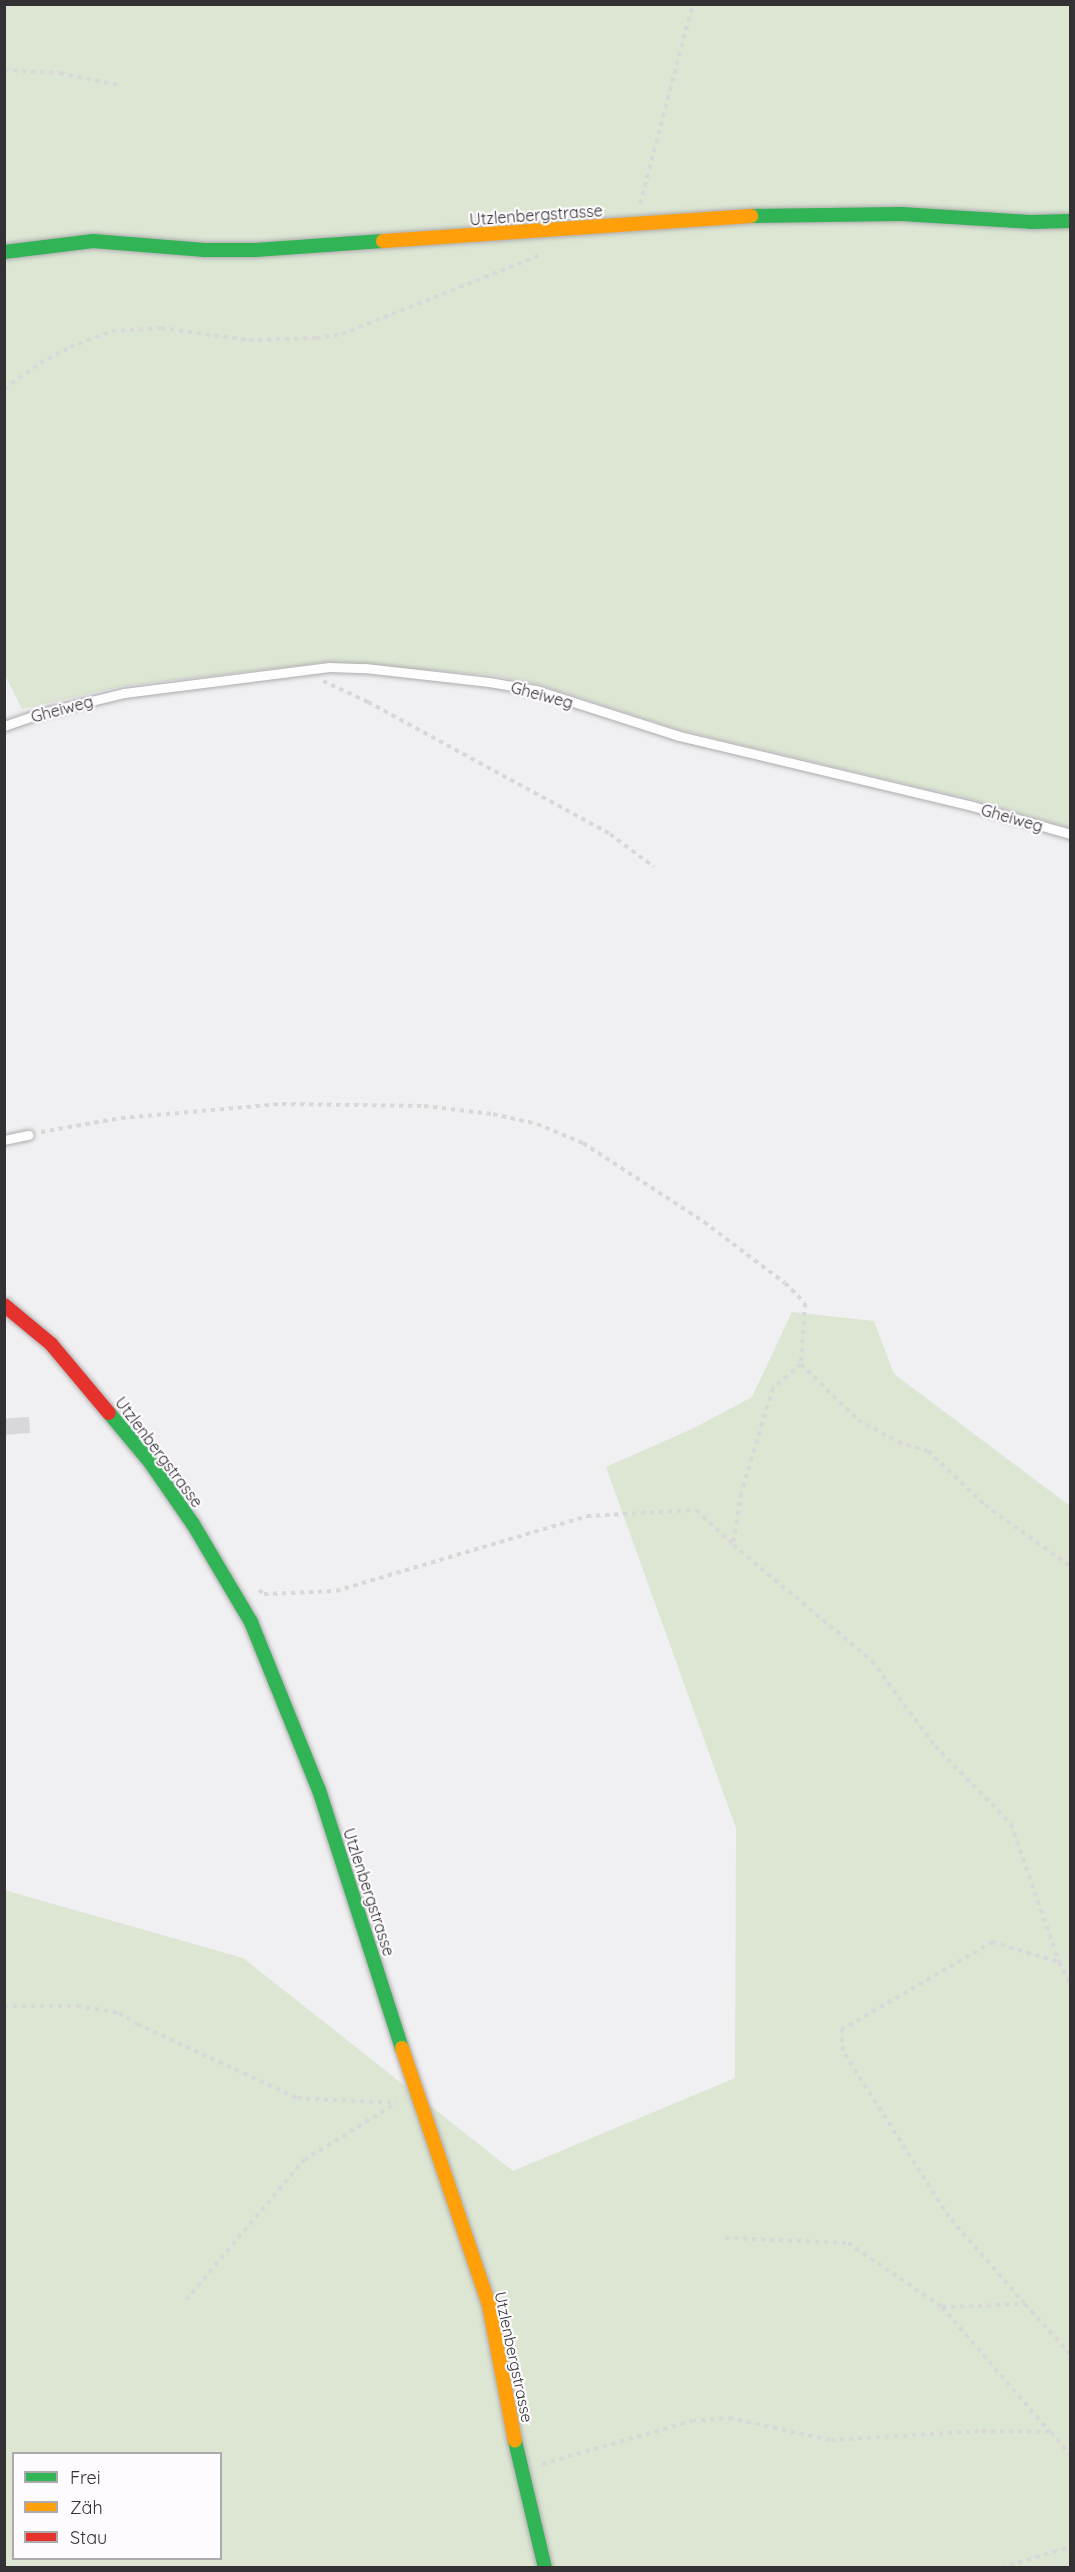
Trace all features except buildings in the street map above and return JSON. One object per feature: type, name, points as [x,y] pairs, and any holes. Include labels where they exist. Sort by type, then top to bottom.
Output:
[{"type":"street","name":"Utzlenbergstrasse","points":[[4,252],[93,241],[205,250],[255,250],[755,216],[901,214],[1071,221]]},
{"type":"street","name":"Utzlenbergstrasse","points":[[4,1305],[51,1344],[150,1462],[193,1524],[251,1622],[319,1790],[417,2096],[489,2305],[521,2469],[544,2568]]},
{"type":"lane","name":"Gheiweg","points":[[4,726],[38,714],[124,693],[329,667],[365,668],[489,682],[536,690],[679,736],[972,806],[1071,834]]},
{"type":"lane","points":[[4,1140],[28,1135]]},
{"type":"path","points":[[640,201],[693,4]]},
{"type":"path","points":[[4,70],[60,73],[118,85]]},
{"type":"path","points":[[4,389],[40,363],[70,347],[112,331],[160,328],[249,340],[316,338],[342,334],[546,252]]},
{"type":"path","points":[[301,671],[368,702],[610,834],[654,867]]},
{"type":"path","points":[[28,1135],[121,1118],[282,1104],[424,1106],[493,1114],[537,1124],[584,1143],[704,1222],[785,1283],[805,1303],[801,1364],[773,1388],[741,1493],[733,1545]]},
{"type":"path","points":[[801,1364],[858,1420],[898,1442],[928,1451],[985,1505],[1071,1566]]},
{"type":"path","points":[[256,1587],[264,1594],[336,1591],[587,1516],[696,1510],[733,1545],[872,1661],[935,1746],[1011,1824],[1059,1962],[1071,1984]]},
{"type":"path","points":[[1059,1962],[992,1942],[841,2030],[843,2051],[949,2217],[1071,2354]]},
{"type":"path","points":[[4,2006],[77,2006],[119,2013],[137,2024],[297,2098],[395,2104]]},
{"type":"path","points":[[186,2300],[304,2160],[395,2104],[417,2096]]},
{"type":"path","points":[[725,2238],[848,2243],[942,2307],[1071,2455]]},
{"type":"path","points":[[942,2307],[1025,2304]]},
{"type":"path","points":[[521,2469],[692,2421],[729,2418],[831,2440],[982,2431],[1051,2432]]},
{"type":"path","points":[[1001,2568],[1071,2547]]},
{"type":"green space","points":[[4,5],[1070,5],[1070,828],[974,800],[680,730],[538,684],[491,675],[329,662],[123,686],[22,709],[4,673]]},
{"type":"green space","points":[[792,1312],[874,1321],[894,1374],[1070,1506],[1070,2567],[5,2567],[4,1890],[243,1958],[513,2171],[735,2078],[736,1828],[606,1467],[694,1428],[752,1397]]},
{"type":"traffic: fast","points":[[751,216],[901,214],[1030,222],[1070,221]]},
{"type":"traffic: fast","points":[[4,252],[93,241],[205,250],[255,250],[383,241]]},
{"type":"traffic: fast","points":[[109,1413],[150,1462],[193,1524],[251,1622],[319,1790],[402,2048]]},
{"type":"traffic: fast","points":[[515,2441],[545,2568]]},
{"type":"traffic: slow","points":[[383,241],[751,216]]},
{"type":"traffic: slow","points":[[402,2048],[489,2305],[515,2441]]},
{"type":"traffic: jam","points":[[4,1305],[51,1344],[109,1413]]}]
